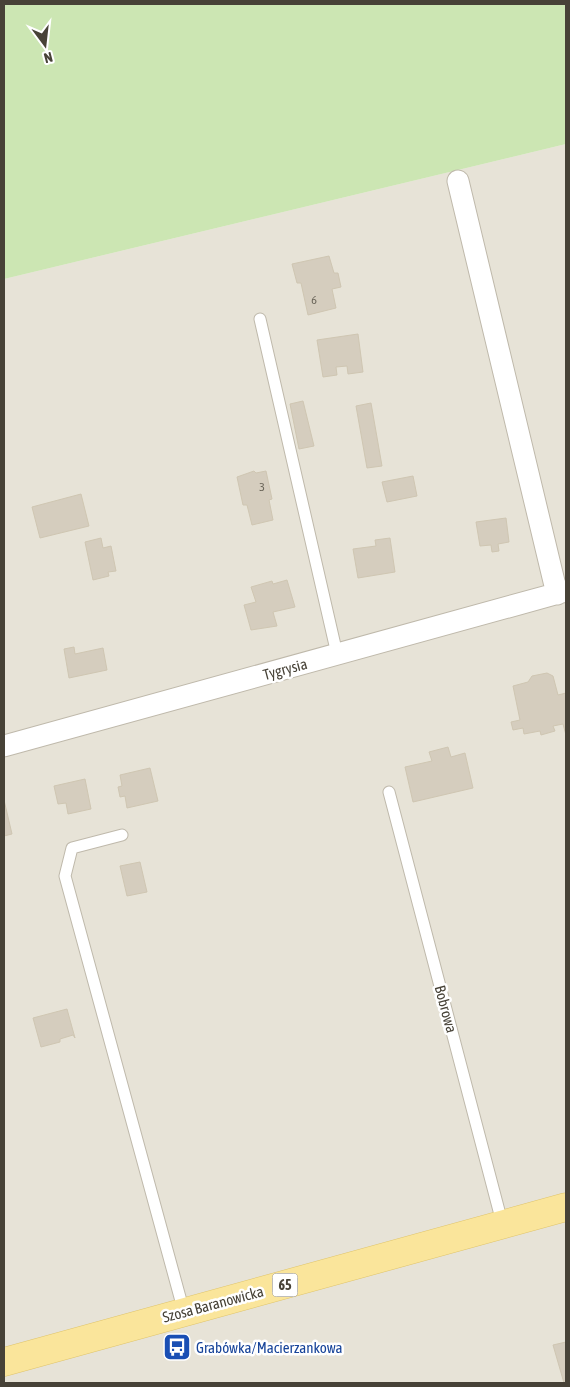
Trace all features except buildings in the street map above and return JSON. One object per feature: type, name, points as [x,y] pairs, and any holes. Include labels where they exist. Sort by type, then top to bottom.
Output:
[{"type":"main road","name":"Szosa Baranowicka","points":[[4,1362],[503,1226],[566,1207]]},
{"type":"street","points":[[458,181],[561,593]]},
{"type":"street","name":"Tygrysia","points":[[4,746],[561,593]]},
{"type":"lane","points":[[260,319],[337,654]]},
{"type":"lane","name":"Bobrowa","points":[[389,792],[503,1226]]},
{"type":"lane","points":[[122,835],[72,848],[65,876],[184,1312]]},
{"type":"shaded area","points":[[566,144],[566,1383],[4,1383],[4,279]]},
{"type":"green space","points":[[4,4],[566,4],[566,144],[4,279]]},
{"type":"place","name":"Grabówka/Macierzankowa","points":[[177,1347]]}]
